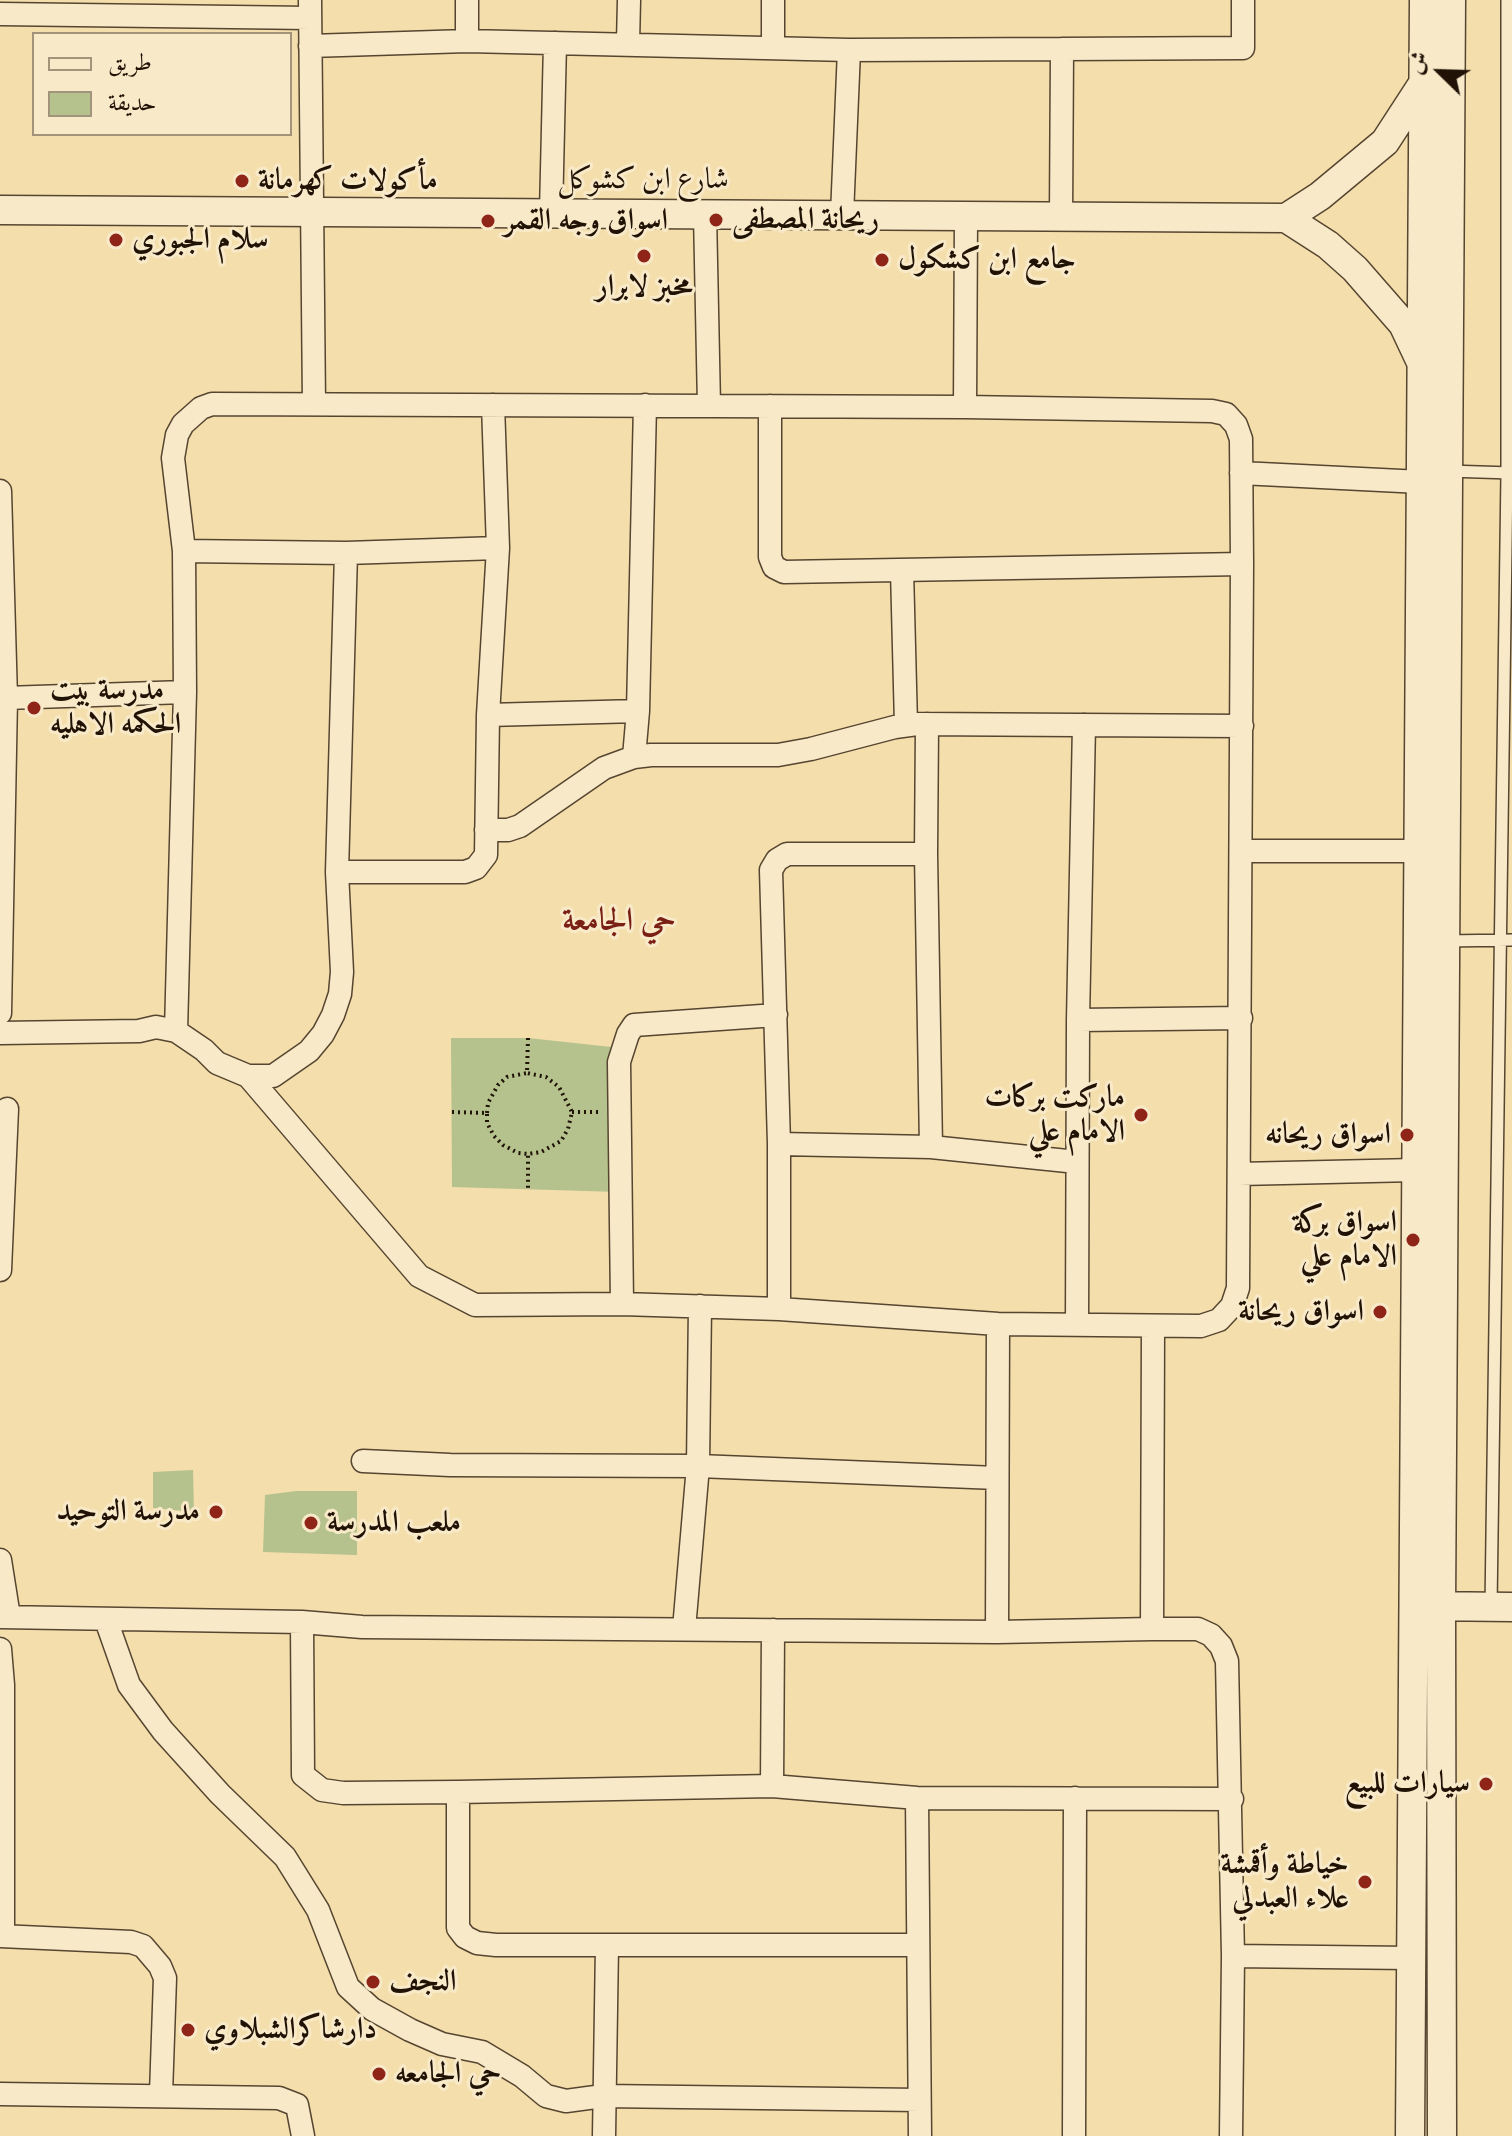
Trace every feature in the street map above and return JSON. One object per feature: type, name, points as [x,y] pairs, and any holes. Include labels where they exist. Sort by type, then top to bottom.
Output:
[{"type":"street","points":[[467,0],[467,41]]},
{"type":"street","points":[[628,43],[629,0]]},
{"type":"street","points":[[773,0],[773,48]]},
{"type":"street","points":[[310,46],[467,41],[849,50],[1243,48],[1243,0]]},
{"type":"street","points":[[1424,0],[1421,482],[1445,941],[1442,2136]]},
{"type":"street","points":[[1410,2136],[1418,851],[1433,699],[1448,471],[1451,0]]},
{"type":"street","points":[[0,14],[310,9],[314,404]]},
{"type":"street","points":[[551,213],[555,43]]},
{"type":"street","points":[[1061,217],[1062,49]]},
{"type":"street","points":[[842,215],[849,50]]},
{"type":"street","points":[[1423,365],[1403,324],[1387,303],[1328,245],[1286,218],[1320,196],[1385,142],[1424,82]]},
{"type":"street","name":"شارع ابن كشوكل","points":[[0,210],[1286,218]]},
{"type":"street","points":[[705,214],[709,406]]},
{"type":"street","points":[[965,407],[966,216]]},
{"type":"street","points":[[176,1031],[185,692],[184,551],[173,458],[174,446],[183,424],[201,408],[212,404],[645,405],[1219,412],[1232,419],[1240,431],[1242,851],[1238,1288],[1232,1306],[1219,1320],[1210,1324],[1153,1326],[998,1324],[700,1306],[475,1305],[419,1276],[248,1076]]},
{"type":"street","points":[[337,872],[471,871],[486,855],[488,715],[498,548],[493,405]]},
{"type":"street","points":[[634,757],[638,711],[645,405]]},
{"type":"street","points":[[770,406],[770,557],[774,567],[784,572],[1242,564]]},
{"type":"street","points":[[1241,473],[1421,482]]},
{"type":"street","points":[[0,491],[6,698],[0,1013]]},
{"type":"street","points":[[184,551],[346,553],[498,548]]},
{"type":"street","points":[[0,1033],[139,1031],[156,1027],[176,1031],[217,1063],[248,1076],[273,1076],[309,1051],[333,1015],[340,994],[342,972],[337,872],[346,553]]},
{"type":"street","points":[[902,570],[926,854],[931,1147]]},
{"type":"street","points":[[6,698],[185,692]]},
{"type":"street","points":[[488,715],[638,711]]},
{"type":"street","points":[[486,830],[508,830],[520,826],[604,768],[634,757],[668,754],[778,755],[916,724],[1242,726]]},
{"type":"street","points":[[1077,1325],[1078,1020],[1084,725]]},
{"type":"street","points":[[1242,851],[1418,851]]},
{"type":"street","points":[[779,1309],[779,1144],[770,877],[777,860],[793,853],[926,854]]},
{"type":"street","points":[[622,1304],[619,1055],[634,1025],[776,1015]]},
{"type":"street","points":[[1078,1020],[1241,1018]]},
{"type":"street","points":[[0,1270],[7,1109]]},
{"type":"street","points":[[779,1144],[931,1147],[1077,1162]]},
{"type":"street","points":[[1239,1174],[1415,1170]]},
{"type":"street","points":[[684,1629],[698,1466],[700,1306]]},
{"type":"street","points":[[997,1632],[998,1324]]},
{"type":"street","points":[[1152,1629],[1153,1326]]},
{"type":"street","points":[[363,1461],[450,1465],[698,1466],[997,1478]]},
{"type":"street","points":[[0,1560],[5,1617],[302,1622],[362,1627],[997,1632],[1198,1629],[1211,1635],[1221,1646],[1227,1661],[1232,1799],[1231,2136]]},
{"type":"street","points":[[1411,1606],[1502,1607]]},
{"type":"street","points":[[106,1620],[129,1685],[163,1731],[220,1794],[285,1857],[318,1910],[348,1987],[372,2009],[442,2044],[482,2052],[522,2076],[546,2096],[566,2101],[603,2096],[919,2100]]},
{"type":"street","points":[[302,1622],[303,1775],[322,1790],[343,1793],[458,1792],[772,1786],[917,1798],[1232,1799]]},
{"type":"street","points":[[772,1786],[773,1630]]},
{"type":"street","points":[[0,1649],[3,1685],[1,1936],[131,1942],[143,1946],[160,1966],[165,1978],[161,2094]]},
{"type":"street","points":[[458,1792],[458,1928],[465,1937],[477,1943],[918,1945]]},
{"type":"street","points":[[917,1798],[920,2136]]},
{"type":"street","points":[[1074,2136],[1075,1798]]},
{"type":"street","points":[[604,2136],[607,1945]]},
{"type":"street","points":[[1233,1956],[1411,1958]]},
{"type":"street","points":[[0,2094],[279,2098],[297,2105],[303,2136]]},
{"type":"lane","points":[[1502,1607],[1509,473],[1507,0]]},
{"type":"lane","points":[[1448,471],[1509,473]]},
{"type":"lane","points":[[1445,941],[1506,940]]},
{"type":"path","points":[[527,1073],[528,1038]]},
{"type":"path","points":[[527,1073],[546,1077],[559,1087],[572,1112],[561,1141],[541,1152],[528,1154],[518,1153],[503,1145],[487,1123],[488,1103],[498,1085],[507,1077],[527,1073]]},
{"type":"path","points":[[452,1112],[487,1113]]},
{"type":"path","points":[[572,1112],[619,1112]]},
{"type":"path","points":[[528,1154],[528,1189]]},
{"type":"green space","points":[[451,1038],[528,1038],[621,1048],[619,1192],[452,1187]]},
{"type":"green space","points":[[193,1470],[194,1512],[153,1508],[153,1472]]},
{"type":"green space","name":"ملعب المدرسة","points":[[296,1491],[357,1491],[357,1555],[263,1552],[265,1495]]},
{"type":"place","name":"مأكولات كهرمانة","points":[[242,181]]},
{"type":"place","name":"ريحانة المصطفى","points":[[716,220]]},
{"type":"place","name":"اسواق وجه القمر","points":[[488,221]]},
{"type":"place","name":"سلام الجبوري","points":[[116,240]]},
{"type":"place","name":"مخبز لابرار","points":[[644,256]]},
{"type":"place","name":"جامع ابن كشكول","points":[[882,260]]},
{"type":"place","name":"مدرسة بيت الحكمه الاهليه","points":[[34,708]]},
{"type":"place","name":"ماركت بركات الامام علي","points":[[1141,1115]]},
{"type":"place","name":"اسواق ريحانه","points":[[1407,1135]]},
{"type":"place","name":"اسواق بركة الامام علي","points":[[1413,1240]]},
{"type":"place","name":"اسواق ريحانة","points":[[1380,1312]]},
{"type":"place","name":"مدرسة التوحيد","points":[[216,1512]]},
{"type":"place","name":"ملعب المدرسة","points":[[311,1523]]},
{"type":"place","name":"سيارات للبيع","points":[[1486,1784]]},
{"type":"place","name":"خياطة وأقمشة علاء العبدلي","points":[[1365,1882]]},
{"type":"place","name":"النجف","points":[[373,1982]]},
{"type":"place","name":"دارشاكرالشبلاوي","points":[[188,2030]]},
{"type":"place","name":"حي الجامعه","points":[[379,2074]]},
{"type":"district","name":"حي الجامعة","points":[[619,921]]}]
